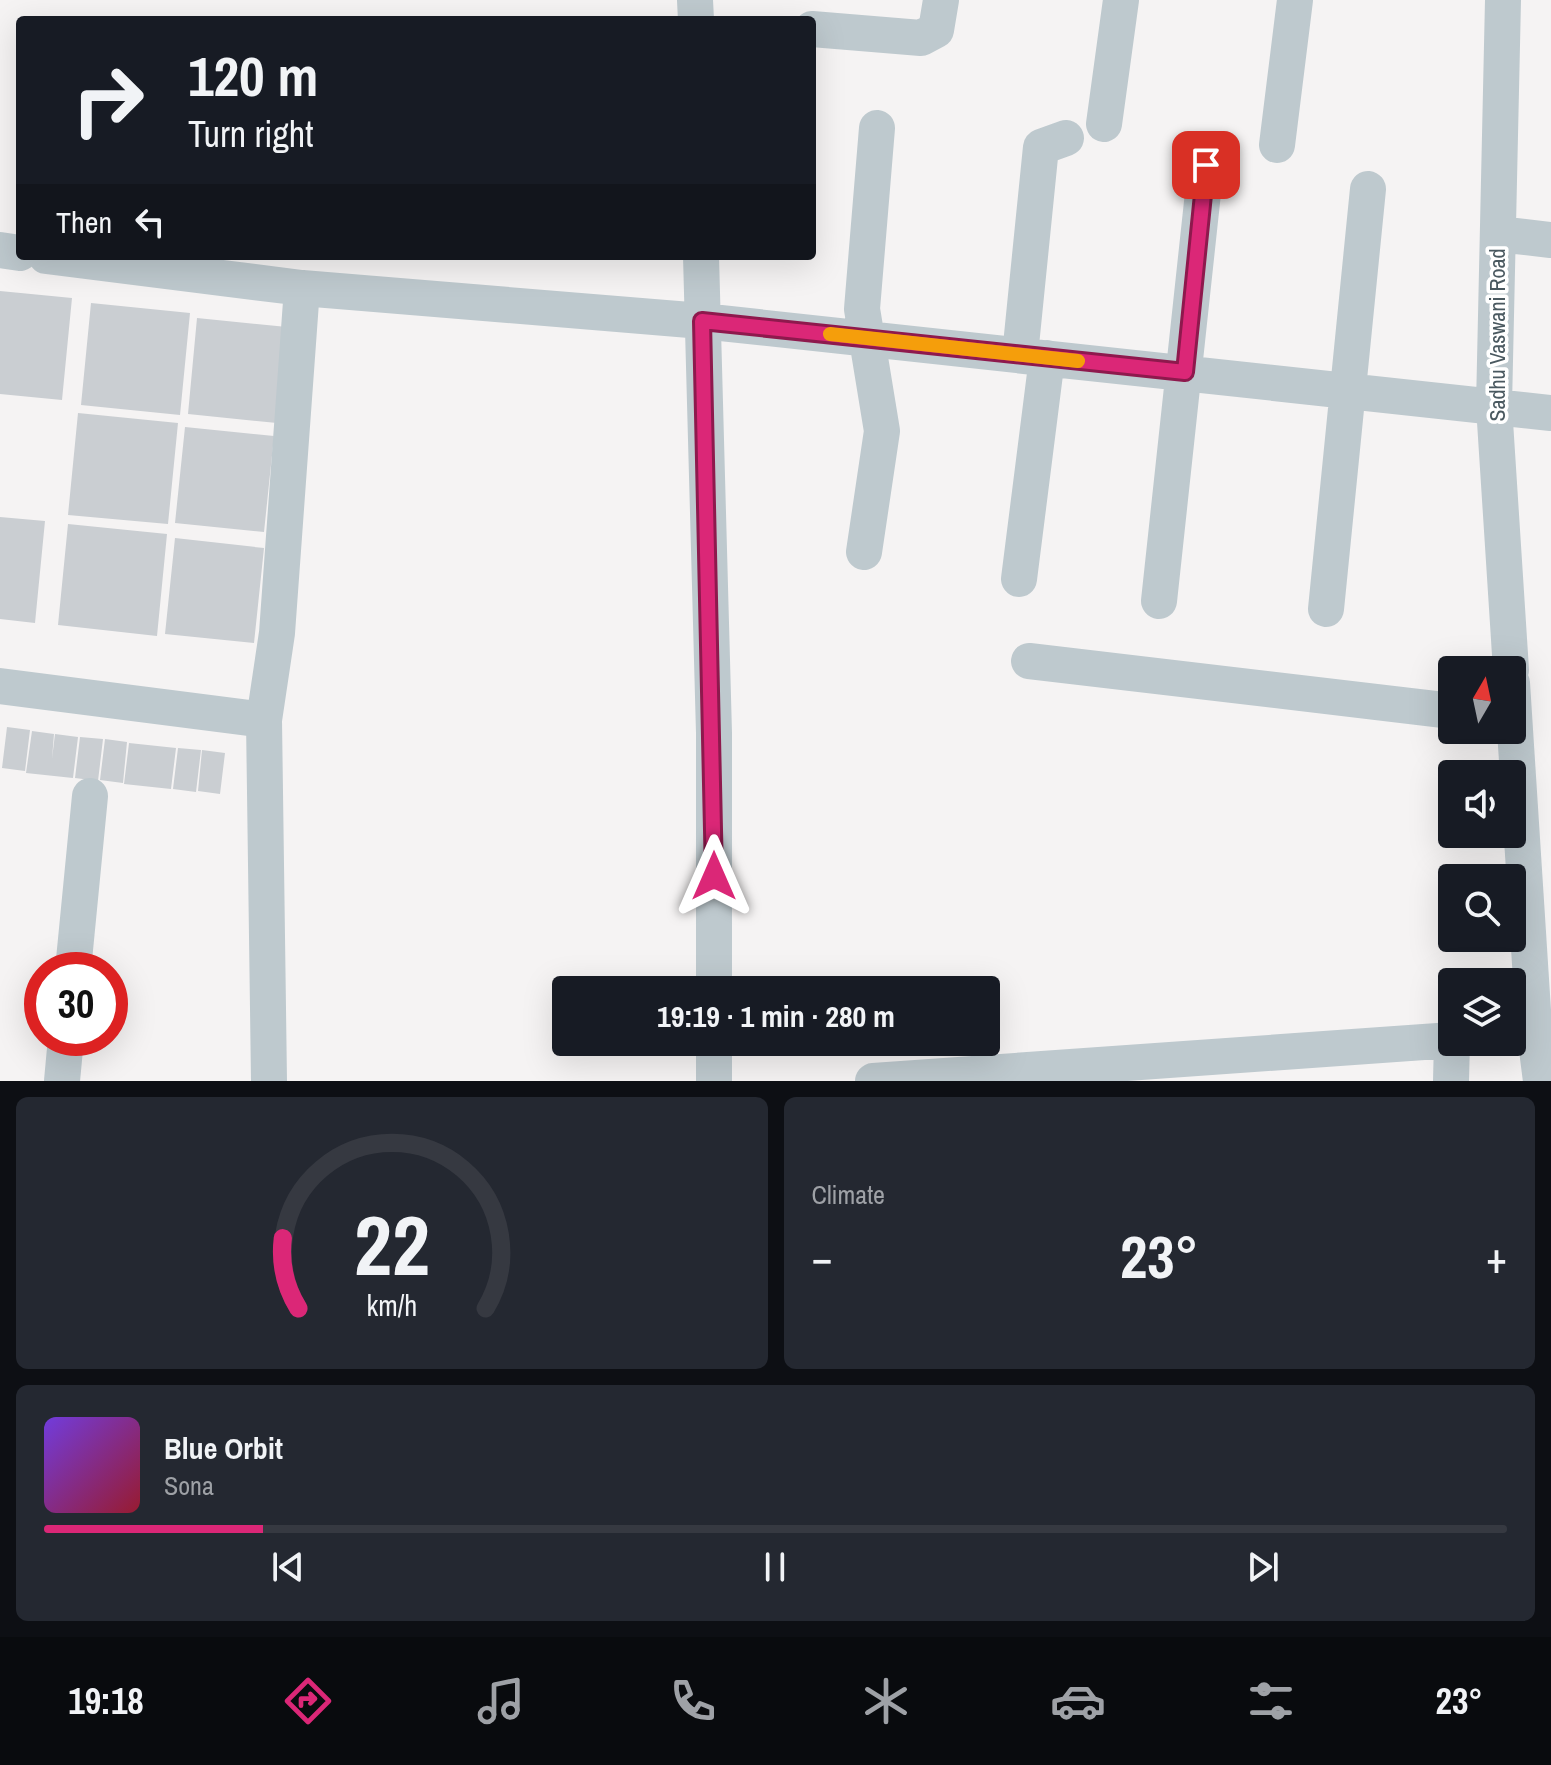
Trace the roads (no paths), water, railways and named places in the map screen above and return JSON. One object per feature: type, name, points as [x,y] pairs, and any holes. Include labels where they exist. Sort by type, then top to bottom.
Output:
[{"type":"street","points":[[816,29],[921,38],[936,30],[941,0]]},
{"type":"street","points":[[1104,124],[1121,0]]},
{"type":"street","points":[[1277,145],[1295,0]]},
{"type":"street","name":"Sadhu Vaswani Road","points":[[1503,0],[1494,406],[1510,656]]},
{"type":"street","points":[[864,552],[882,431],[878,394],[864,338],[862,309],[877,128]]},
{"type":"street","points":[[1019,579],[1033,356],[1041,147],[1066,138]]},
{"type":"street","points":[[1159,601],[1206,165]]},
{"type":"street","points":[[1326,609],[1368,189]]},
{"type":"street","points":[[1498,234],[1551,240]]},
{"type":"street","points":[[78,260],[302,288],[702,321],[1551,413]]},
{"type":"street","points":[[701,260],[714,733],[714,976]]},
{"type":"street","points":[[269,1081],[264,720],[277,633],[302,288]]},
{"type":"street","points":[[1029,661],[1438,709]]},
{"type":"street","points":[[0,686],[264,720]]},
{"type":"street","points":[[1521,744],[1536,818],[1526,980]]},
{"type":"street","points":[[75,952],[90,796]]},
{"type":"street","points":[[1526,1037],[1541,1081]]},
{"type":"street","points":[[873,1081],[1181,1070],[1438,1042]]},
{"type":"street","points":[[62,1081],[64,1056]]},
{"type":"street","points":[[714,1056],[714,1081]]},
{"type":"street","points":[[1451,1081],[1452,1056]]}]
